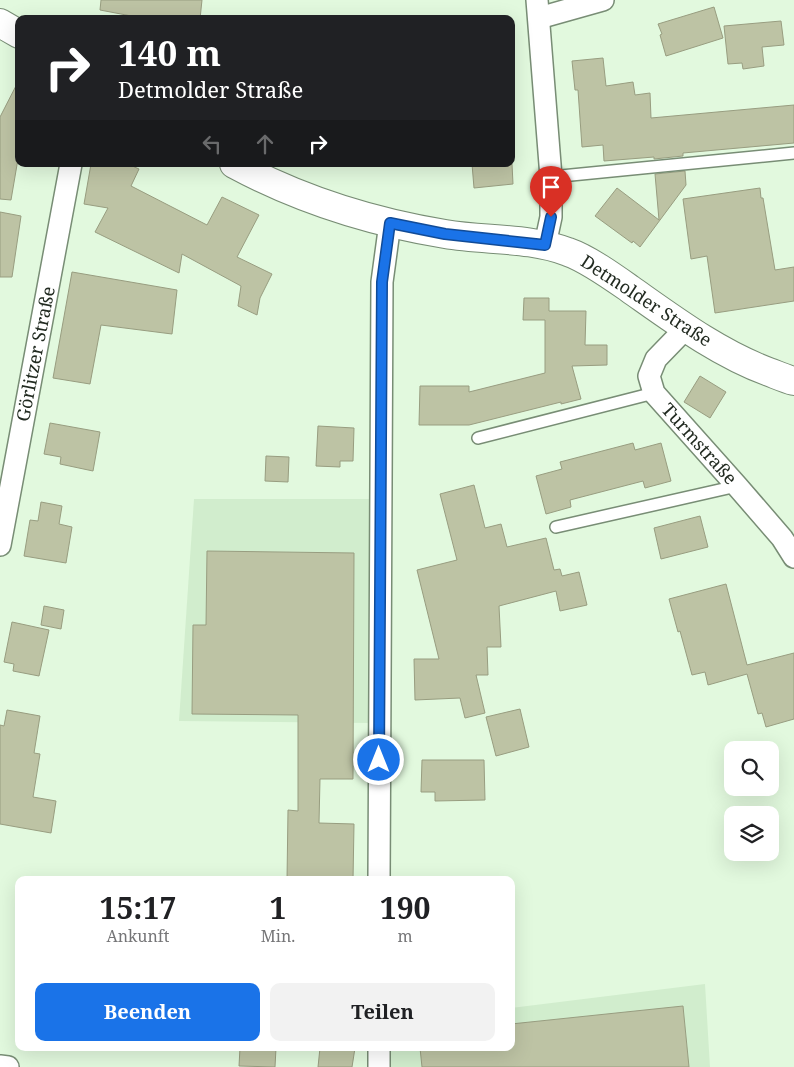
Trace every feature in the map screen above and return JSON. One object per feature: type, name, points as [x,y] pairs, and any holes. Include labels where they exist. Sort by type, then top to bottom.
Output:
[{"type":"main road","points":[[0,23],[15,32]]},
{"type":"main road","name":"Detmolder Straße","points":[[240,167],[321,202],[355,214],[445,234],[545,245],[570,252],[612,276],[686,328],[746,363],[794,381]]},
{"type":"street","points":[[545,245],[551,217],[551,177],[538,9],[603,0]]},
{"type":"street","name":"Görlitzer Straße","points":[[0,545],[71,167]]},
{"type":"street","points":[[379,876],[382,282],[390,223]]},
{"type":"street","name":"Turmstraße","points":[[686,328],[656,359],[648,376],[654,394],[782,538],[794,557]]},
{"type":"street","points":[[379,1051],[379,1067]]},
{"type":"street","points":[[0,1066],[8,1067]]},
{"type":"lane","points":[[551,177],[794,153]]},
{"type":"lane","points":[[478,438],[654,394]]},
{"type":"lane","points":[[556,527],[737,486]]},
{"type":"shaded area","points":[[194,499],[371,499],[370,723],[179,721]]},
{"type":"shaded area","points":[[705,984],[710,1067],[380,1067],[382,1051],[515,1051],[515,1008]]},
{"type":"building","points":[[101,0],[202,0],[200,15],[126,15],[100,10]]},
{"type":"building","points":[[714,7],[723,38],[666,56],[658,24]]},
{"type":"building","points":[[781,21],[784,45],[762,47],[764,66],[743,69],[742,63],[728,64],[724,26]]},
{"type":"building","points":[[603,58],[606,86],[633,82],[635,95],[650,93],[651,118],[794,105],[794,143],[683,153],[683,156],[654,159],[654,157],[604,161],[603,145],[582,147],[578,90],[575,90],[572,61]]},
{"type":"building","points":[[15,88],[15,167],[17,167],[11,200],[0,199],[0,117]]},
{"type":"building","points":[[90,167],[135,167],[139,169],[131,186],[207,225],[222,197],[259,215],[237,257],[272,274],[260,298],[257,315],[238,306],[241,286],[182,254],[179,273],[95,232],[108,208],[84,204]]},
{"type":"building","points":[[472,167],[512,167],[513,184],[474,188]]},
{"type":"building","points":[[685,171],[686,185],[640,247],[595,216],[617,188],[659,220],[655,174]]},
{"type":"building","points":[[760,188],[775,270],[794,267],[794,301],[715,313],[707,256],[691,259],[683,199]]},
{"type":"building","points":[[0,212],[21,216],[12,277],[0,277]]},
{"type":"building","points":[[72,272],[177,290],[172,334],[101,325],[90,384],[53,378]]},
{"type":"building","points":[[524,298],[549,298],[549,311],[586,311],[585,345],[607,345],[607,365],[572,366],[581,399],[561,404],[561,402],[469,425],[419,425],[420,386],[469,386],[469,392],[545,373],[545,320],[523,320]]},
{"type":"building","points":[[700,376],[726,392],[710,418],[684,402]]},
{"type":"building","points":[[50,423],[100,432],[93,471],[60,464],[61,457],[44,454]]},
{"type":"building","points":[[318,426],[354,428],[353,461],[340,461],[340,467],[316,466]]},
{"type":"building","points":[[633,443],[635,450],[661,443],[671,481],[645,488],[643,481],[570,500],[571,507],[546,514],[536,476],[562,469],[560,462]]},
{"type":"building","points":[[266,456],[289,457],[288,482],[265,481]]},
{"type":"building","points":[[474,485],[485,528],[501,524],[507,547],[546,538],[554,570],[560,569],[562,576],[579,572],[587,605],[560,611],[556,591],[499,606],[501,647],[487,647],[488,675],[476,675],[485,713],[465,718],[460,698],[415,700],[414,659],[439,659],[417,570],[457,560],[440,494]]},
{"type":"building","points":[[41,502],[62,506],[59,524],[72,527],[66,563],[24,556],[30,520],[38,521]]},
{"type":"building","points":[[700,516],[708,547],[661,559],[654,528]]},
{"type":"building","points":[[207,551],[354,553],[353,779],[320,779],[319,823],[354,824],[353,876],[287,876],[288,810],[298,811],[298,715],[192,714],[193,625],[206,625]]},
{"type":"building","points":[[726,584],[747,665],[794,653],[794,719],[766,727],[762,713],[758,714],[747,674],[708,685],[705,672],[692,675],[669,599]]},
{"type":"building","points":[[44,606],[64,610],[61,629],[41,625]]},
{"type":"building","points":[[12,622],[49,630],[39,676],[13,671],[14,664],[4,662]]},
{"type":"building","points":[[520,709],[529,747],[496,756],[486,717]]},
{"type":"building","points":[[7,710],[40,716],[34,753],[40,754],[33,797],[56,801],[51,833],[0,824],[0,725],[4,726]]},
{"type":"building","points":[[422,760],[484,760],[485,800],[435,801],[435,792],[421,792]]},
{"type":"building","points":[[683,1006],[689,1067],[422,1067],[420,1051],[515,1051],[515,1024]]},
{"type":"building","points":[[240,1051],[276,1051],[275,1067],[239,1066]]},
{"type":"building","points":[[320,1051],[355,1051],[352,1067],[318,1067]]},
{"type":"route","points":[[379,760],[382,282],[390,223],[445,234],[545,245],[551,217]]}]
